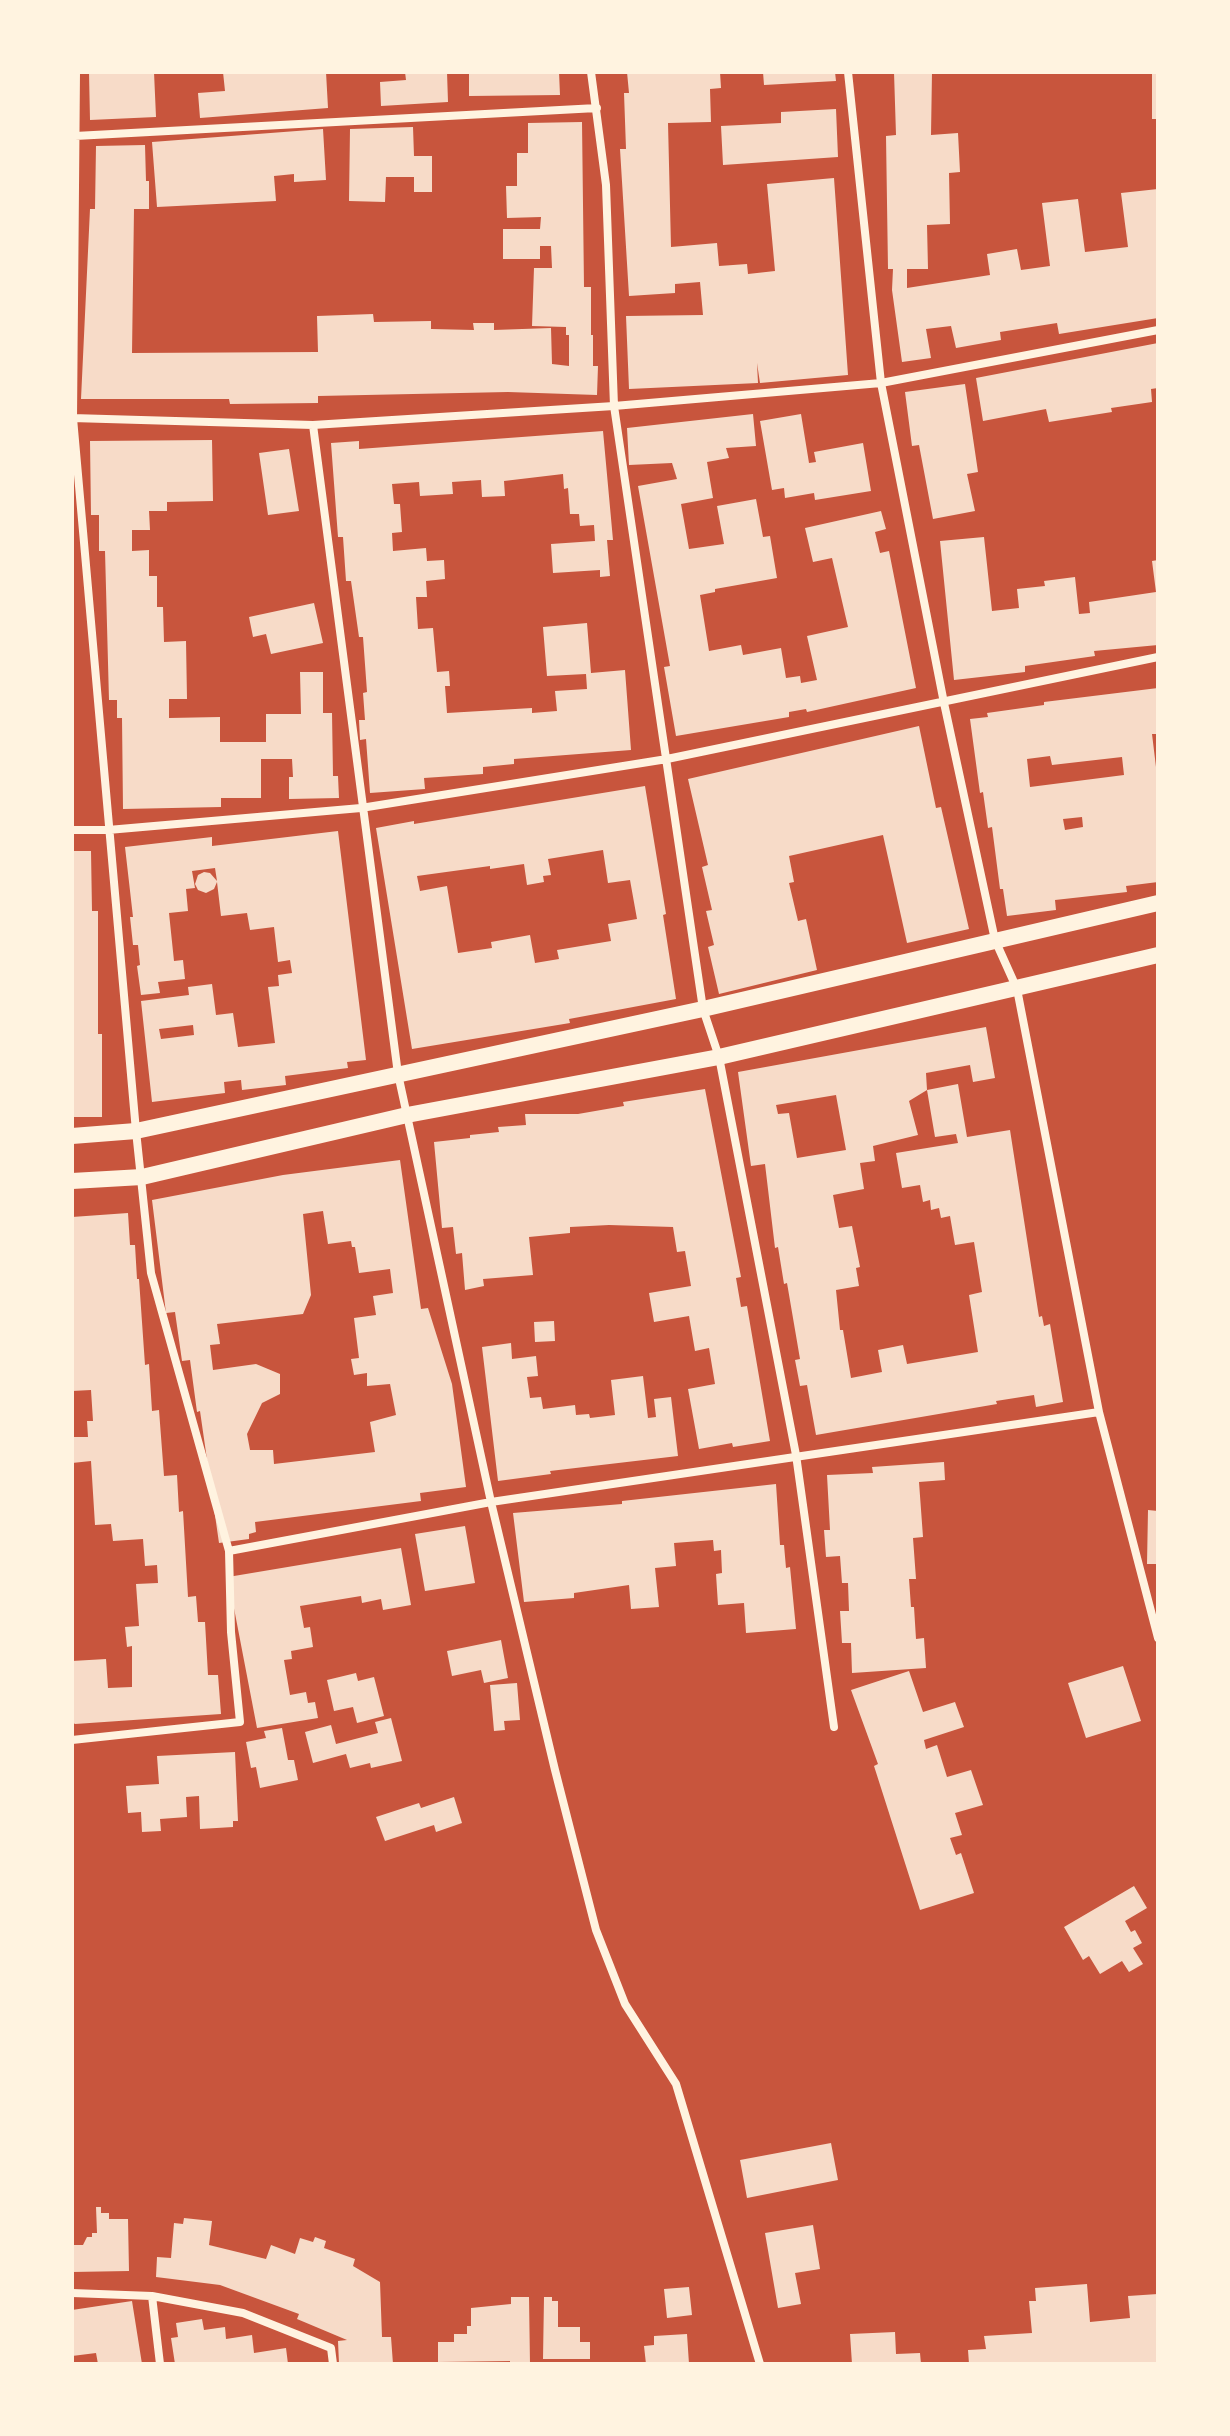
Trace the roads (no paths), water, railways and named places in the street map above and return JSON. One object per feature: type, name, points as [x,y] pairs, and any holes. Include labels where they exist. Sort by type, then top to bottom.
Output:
[{"type":"main road","points":[[72,1136],[136,1131],[703,1009],[1158,903]]},
{"type":"main road","points":[[72,1181],[142,1177],[407,1115],[719,1057],[1158,955]]},
{"type":"street","points":[[72,1740],[240,1722],[231,1632],[229,1551],[151,1273],[136,1131],[72,418],[76,72]]},
{"type":"street","points":[[591,72],[606,185],[614,406],[703,1009],[719,1057],[796,1455],[834,1727]]},
{"type":"street","points":[[848,72],[881,383],[944,703],[995,940],[1017,989],[1099,1412],[1158,1638]]},
{"type":"street","points":[[75,136],[597,108]]},
{"type":"street","points":[[72,418],[313,425],[614,406],[881,383],[1158,330]]},
{"type":"street","points":[[313,425],[398,1074],[491,1502],[596,1930],[625,2004],[676,2084],[760,2364]]},
{"type":"street","points":[[72,830],[108,830],[361,808],[667,759],[1158,657]]},
{"type":"street","points":[[229,1551],[491,1502],[1099,1412]]},
{"type":"street","points":[[72,2293],[152,2296],[243,2313],[331,2348],[333,2364]]},
{"type":"street","points":[[152,2296],[160,2364]]}]
